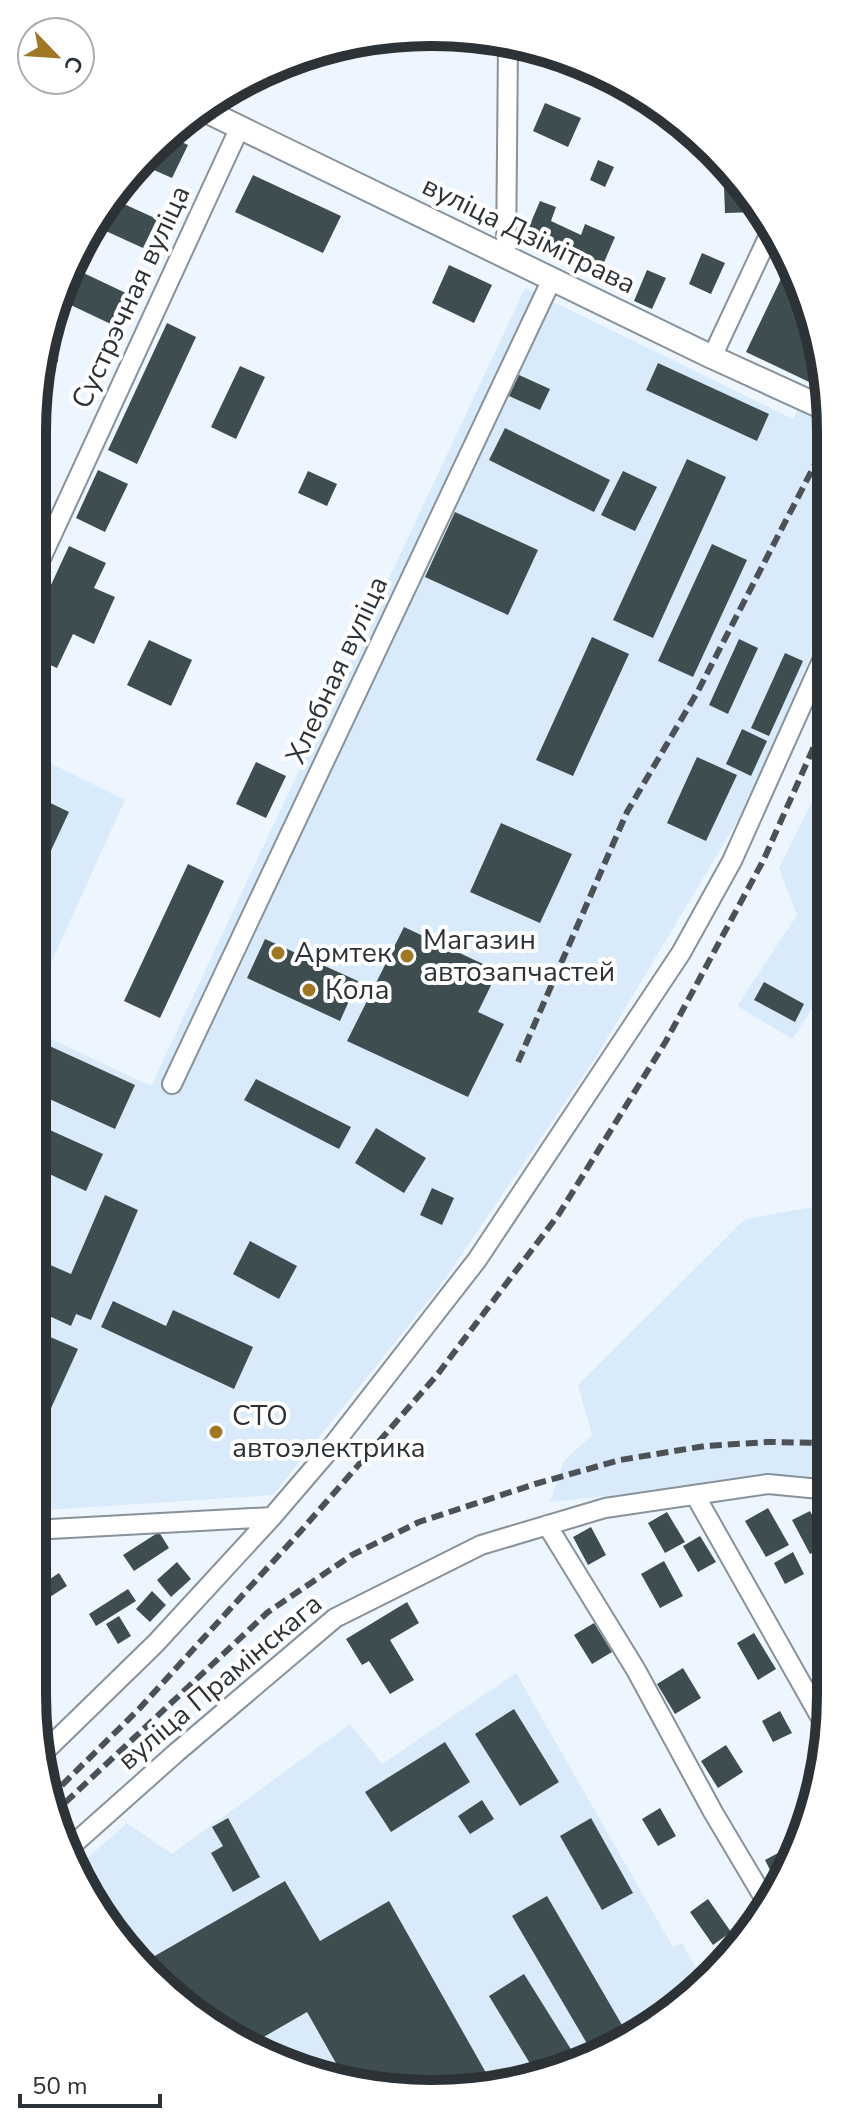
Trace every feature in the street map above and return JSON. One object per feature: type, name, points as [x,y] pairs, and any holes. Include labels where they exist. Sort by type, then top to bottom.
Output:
[{"type":"street","points":[[506,257],[508,53]]},
{"type":"street","name":"вуліца Дзімітрава","points":[[213,114],[816,404]]},
{"type":"street","name":"Сустрэчная вуліца","points":[[46,548],[240,127]]},
{"type":"street","points":[[712,357],[766,241]]},
{"type":"street","name":"Хлебная вуліца","points":[[172,1084],[552,279]]},
{"type":"street","points":[[49,1747],[156,1643],[272,1517],[326,1454],[477,1260],[673,965],[732,861],[817,672]]},
{"type":"street","name":"вуліца Прамінскага","points":[[75,1843],[335,1618],[481,1545],[605,1508],[768,1484],[817,1489]]},
{"type":"street","points":[[695,1495],[816,1710]]},
{"type":"street","points":[[46,1529],[272,1517]]},
{"type":"street","points":[[547,1525],[636,1670],[761,1893]]},
{"type":"shaded area","points":[[525,288],[793,419],[813,375],[817,432],[817,640],[750,800],[596,1057],[443,1282],[273,1495],[46,1510],[46,1037],[151,1086]]},
{"type":"shaded area","points":[[46,761],[125,800],[46,974]]},
{"type":"shaded area","points":[[817,791],[817,1002],[792,1039],[737,1006],[797,915],[779,868]]},
{"type":"shaded area","points":[[817,1206],[817,1478],[781,1477],[550,1502],[564,1461],[592,1435],[578,1385],[745,1219]]},
{"type":"shaded area","points":[[516,1673],[673,1947],[682,1943],[699,1972],[646,2015],[602,2040],[555,2060],[507,2073],[457,2079],[406,2079],[356,2073],[284,2051],[239,2028],[197,2000],[142,1949],[111,1909],[84,1861],[127,1823],[172,1854],[350,1724],[382,1764]]},
{"type":"building","points":[[545,103],[581,118],[568,147],[533,131]]},
{"type":"building","points":[[179,141],[188,145],[172,178],[150,168]]},
{"type":"building","points":[[598,160],[614,167],[605,187],[590,180]]},
{"type":"building","points":[[253,175],[341,216],[323,253],[235,212]]},
{"type":"building","points":[[724,180],[749,212],[725,213]]},
{"type":"building","points":[[540,201],[556,207],[551,221],[581,235],[585,224],[615,237],[599,274],[523,241]]},
{"type":"building","points":[[122,203],[157,219],[143,248],[103,230]]},
{"type":"building","points":[[702,253],[725,263],[711,294],[689,284]]},
{"type":"building","points":[[449,265],[492,285],[474,323],[432,303]]},
{"type":"building","points":[[647,270],[666,278],[652,309],[634,301]]},
{"type":"building","points":[[81,272],[130,295],[115,326],[68,304]]},
{"type":"building","points":[[783,274],[804,332],[814,384],[746,352]]},
{"type":"building","points":[[167,323],[196,337],[137,464],[108,450]]},
{"type":"building","points":[[59,337],[58,362],[52,362]]},
{"type":"building","points":[[658,363],[769,414],[757,441],[646,390]]},
{"type":"building","points":[[240,366],[265,377],[236,439],[211,427]]},
{"type":"building","points":[[519,375],[550,389],[540,410],[509,396]]},
{"type":"building","points":[[505,428],[610,480],[594,512],[489,460]]},
{"type":"building","points":[[687,459],[726,477],[653,638],[613,620]]},
{"type":"building","points":[[98,470],[128,484],[105,532],[76,518]]},
{"type":"building","points":[[308,471],[337,484],[327,506],[298,493]]},
{"type":"building","points":[[623,471],[657,487],[635,531],[601,515]]},
{"type":"building","points":[[455,512],[538,550],[508,615],[425,577]]},
{"type":"building","points":[[712,544],[747,560],[693,677],[658,661]]},
{"type":"building","points":[[69,546],[106,563],[94,588],[115,597],[94,644],[73,634],[57,668],[46,663],[46,596]]},
{"type":"building","points":[[592,637],[629,654],[573,776],[536,760]]},
{"type":"building","points":[[739,639],[758,648],[728,714],[709,705]]},
{"type":"building","points":[[149,640],[192,660],[171,706],[127,685]]},
{"type":"building","points":[[785,653],[803,661],[769,736],[751,728]]},
{"type":"building","points":[[742,729],[767,741],[751,776],[726,764]]},
{"type":"building","points":[[697,757],[737,775],[706,841],[667,823]]},
{"type":"building","points":[[256,762],[286,776],[266,818],[236,804]]},
{"type":"building","points":[[46,801],[69,812],[46,861]]},
{"type":"building","points":[[501,823],[572,854],[540,923],[470,892]]},
{"type":"building","points":[[188,864],[224,881],[160,1018],[124,1001]]},
{"type":"building","points":[[404,927],[498,971],[478,1012],[504,1024],[468,1097],[347,1041]]},
{"type":"building","points":[[265,939],[358,981],[340,1021],[247,978]]},
{"type":"building","points":[[764,982],[804,1004],[795,1022],[754,1000]]},
{"type":"building","points":[[46,1044],[135,1085],[115,1129],[46,1097]]},
{"type":"building","points":[[256,1079],[351,1127],[339,1149],[244,1100]]},
{"type":"building","points":[[46,1128],[103,1154],[86,1191],[46,1172]]},
{"type":"building","points":[[376,1128],[426,1158],[404,1193],[355,1163]]},
{"type":"building","points":[[432,1188],[454,1198],[442,1225],[420,1215]]},
{"type":"building","points":[[105,1195],[138,1210],[91,1320],[76,1314],[71,1326],[47,1315],[46,1318],[46,1263],[71,1274]]},
{"type":"building","points":[[250,1241],[297,1266],[279,1299],[233,1274]]},
{"type":"building","points":[[113,1301],[166,1326],[173,1310],[253,1347],[234,1389],[101,1327]]},
{"type":"building","points":[[46,1335],[78,1349],[46,1419]]},
{"type":"building","points":[[768,1508],[789,1545],[766,1557],[745,1521]]},
{"type":"building","points":[[810,1511],[817,1524],[817,1550],[810,1554],[792,1520]]},
{"type":"building","points":[[667,1512],[685,1542],[665,1553],[648,1523]]},
{"type":"building","points":[[591,1527],[606,1555],[588,1565],[573,1537]]},
{"type":"building","points":[[159,1532],[169,1548],[134,1571],[123,1555]]},
{"type":"building","points":[[700,1536],[716,1562],[698,1572],[683,1546]]},
{"type":"building","points":[[793,1552],[804,1574],[785,1584],[774,1563]]},
{"type":"building","points":[[664,1561],[683,1596],[660,1608],[641,1574]]},
{"type":"building","points":[[177,1562],[191,1579],[171,1597],[157,1580]]},
{"type":"building","points":[[59,1573],[67,1586],[46,1600],[46,1582]]},
{"type":"building","points":[[128,1589],[136,1601],[96,1626],[89,1614]]},
{"type":"building","points":[[152,1591],[166,1605],[150,1622],[136,1609]]},
{"type":"building","points":[[407,1602],[419,1623],[390,1640],[414,1680],[390,1694],[369,1661],[362,1665],[346,1639]]},
{"type":"building","points":[[119,1616],[131,1636],[118,1644],[106,1624]]},
{"type":"building","points":[[594,1623],[612,1652],[592,1664],[574,1635]]},
{"type":"building","points":[[754,1633],[776,1669],[758,1680],[737,1643]]},
{"type":"building","points":[[683,1668],[701,1698],[675,1714],[657,1684]]},
{"type":"building","points":[[514,1709],[559,1782],[520,1806],[475,1734]]},
{"type":"building","points":[[780,1711],[792,1733],[773,1742],[762,1721]]},
{"type":"building","points":[[445,1742],[470,1782],[391,1832],[365,1792]]},
{"type":"building","points":[[726,1745],[743,1772],[718,1788],[701,1761]]},
{"type":"building","points":[[482,1800],[494,1819],[470,1834],[458,1816]]},
{"type":"building","points":[[660,1808],[676,1836],[658,1846],[642,1819]]},
{"type":"building","points":[[228,1818],[260,1877],[233,1892],[211,1853],[223,1846],[212,1827]]},
{"type":"building","points":[[591,1818],[633,1893],[602,1910],[560,1836]]},
{"type":"building","points":[[782,1851],[783,1853],[772,1874],[765,1860]]},
{"type":"building","points":[[285,1881],[320,1941],[389,1901],[488,2076],[406,2079],[339,2069],[307,2012],[260,2039],[217,2015],[177,1984],[151,1958]]},
{"type":"building","points":[[547,1896],[624,2028],[589,2046],[512,1916]]},
{"type":"building","points":[[708,1899],[731,1932],[713,1945],[690,1912]]},
{"type":"building","points":[[524,1974],[573,2053],[532,2067],[489,1996]]},
{"type":"railway","points":[[518,1062],[627,812],[698,691],[817,460]]},
{"type":"railway","points":[[58,1789],[139,1709],[437,1375],[559,1214],[666,1041],[764,859],[817,740]]},
{"type":"railway","points":[[62,1805],[268,1612],[352,1555],[419,1522],[620,1460],[705,1446],[817,1443]]},
{"type":"place","name":"Армтек","points":[[278,953]]},
{"type":"place","name":"Магазин автозапчастей","points":[[407,956]]},
{"type":"place","name":"Кола","points":[[309,990]]},
{"type":"place","name":"СТО автоэлектрика","points":[[216,1432]]}]
